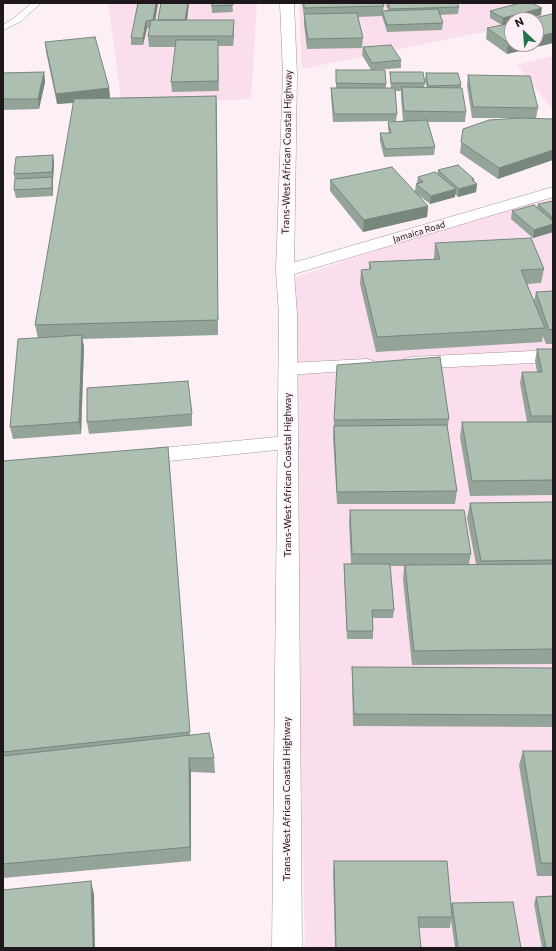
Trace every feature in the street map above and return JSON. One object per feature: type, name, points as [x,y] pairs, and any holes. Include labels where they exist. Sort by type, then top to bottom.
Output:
[{"type":"main road","name":"Trans-West African Coastal Highway","points":[[287,3],[290,74],[285,271],[288,369],[287,948]]},
{"type":"main road","name":"Jamaica Road","points":[[285,271],[553,192]]},
{"type":"main road","points":[[288,369],[553,356]]},
{"type":"main road","points":[[122,458],[288,443]]},
{"type":"lane","points":[[3,28],[17,20],[37,3]]},
{"type":"shaded area","points":[[108,3],[257,3],[251,99],[122,105]]},
{"type":"shaded area","points":[[299,3],[533,3],[540,12],[504,12],[504,28],[302,69]]},
{"type":"shaded area","points":[[553,56],[553,110],[517,65]]},
{"type":"shaded area","points":[[553,192],[553,948],[305,948],[290,279]]},
{"type":"building","points":[[138,3],[156,3],[153,20],[146,21],[143,38],[131,38]]},
{"type":"building","points":[[161,3],[188,3],[185,20],[158,20]]},
{"type":"building","points":[[212,3],[232,3],[233,5],[212,6]]},
{"type":"building","points":[[304,3],[383,3],[384,6],[304,8]]},
{"type":"building","points":[[388,3],[457,3],[459,7],[390,9]]},
{"type":"building","points":[[520,3],[532,3],[542,8],[526,12],[504,12],[503,18],[490,11]]},
{"type":"building","points":[[438,9],[443,23],[387,25],[382,11]]},
{"type":"building","points":[[357,13],[363,38],[308,39],[304,14]]},
{"type":"building","points":[[553,15],[553,33],[544,35],[544,16]]},
{"type":"building","points":[[151,20],[234,20],[233,36],[148,36]]},
{"type":"building","points":[[504,25],[504,40],[487,28]]},
{"type":"building","points":[[95,37],[109,88],[56,94],[45,42]]},
{"type":"building","points":[[176,40],[218,40],[218,81],[171,82]]},
{"type":"building","points":[[391,45],[401,60],[372,63],[363,47]]},
{"type":"building","points":[[336,70],[385,70],[386,84],[336,83]]},
{"type":"building","points":[[44,72],[38,99],[3,99],[3,73]]},
{"type":"building","points":[[390,72],[423,72],[425,83],[391,83]]},
{"type":"building","points":[[426,73],[458,73],[461,85],[428,86]]},
{"type":"building","points":[[468,75],[530,76],[538,108],[473,107]]},
{"type":"building","points":[[402,87],[462,88],[466,112],[404,111]]},
{"type":"building","points":[[331,88],[395,88],[397,114],[334,114]]},
{"type":"building","points":[[216,96],[218,320],[35,325],[74,99]]},
{"type":"building","points":[[520,118],[553,119],[553,150],[499,168],[461,142],[463,129],[489,120]]},
{"type":"building","points":[[427,120],[435,147],[385,149],[380,133],[391,133],[388,122]]},
{"type":"building","points":[[53,155],[52,172],[14,174],[16,157]]},
{"type":"building","points":[[458,165],[474,179],[472,180],[477,184],[459,189],[438,170]]},
{"type":"building","points":[[392,167],[428,206],[364,220],[330,180]]},
{"type":"building","points":[[435,172],[456,189],[431,196],[416,184],[423,182],[418,177]]},
{"type":"building","points":[[52,177],[52,188],[14,190],[15,179]]},
{"type":"building","points":[[553,201],[553,218],[538,204]]},
{"type":"building","points":[[534,205],[553,221],[553,224],[534,230],[512,211]]},
{"type":"building","points":[[531,238],[544,269],[521,270],[545,328],[377,337],[361,270],[371,269],[369,262],[440,259],[435,243]]},
{"type":"building","points":[[553,291],[553,329],[549,330],[536,292]]},
{"type":"building","points":[[82,335],[79,422],[10,427],[18,339]]},
{"type":"building","points":[[537,349],[553,349],[553,416],[531,416],[522,372],[542,372]]},
{"type":"building","points":[[440,357],[449,419],[334,420],[337,365]]},
{"type":"building","points":[[188,381],[192,414],[87,422],[87,388]]},
{"type":"building","points":[[462,422],[553,422],[553,480],[472,481]]},
{"type":"building","points":[[447,425],[457,491],[337,492],[334,426]]},
{"type":"building","points":[[168,447],[190,732],[3,752],[3,461]]},
{"type":"building","points":[[553,502],[553,560],[481,561],[470,503]]},
{"type":"building","points":[[350,510],[464,510],[471,554],[352,554]]},
{"type":"building","points":[[344,564],[390,564],[394,610],[372,610],[373,631],[347,631]]},
{"type":"building","points":[[553,564],[553,649],[414,651],[405,565]]},
{"type":"building","points":[[352,667],[553,668],[553,715],[354,714]]},
{"type":"building","points":[[209,733],[214,758],[189,758],[190,847],[3,864],[3,756]]},
{"type":"building","points":[[523,751],[553,751],[553,863],[541,863]]},
{"type":"building","points":[[334,861],[447,861],[452,917],[418,917],[421,948],[336,948]]},
{"type":"building","points":[[91,881],[93,948],[3,948],[3,890]]},
{"type":"building","points":[[553,896],[553,947],[546,948],[536,897]]},
{"type":"building","points":[[513,902],[521,948],[458,948],[452,903]]}]
